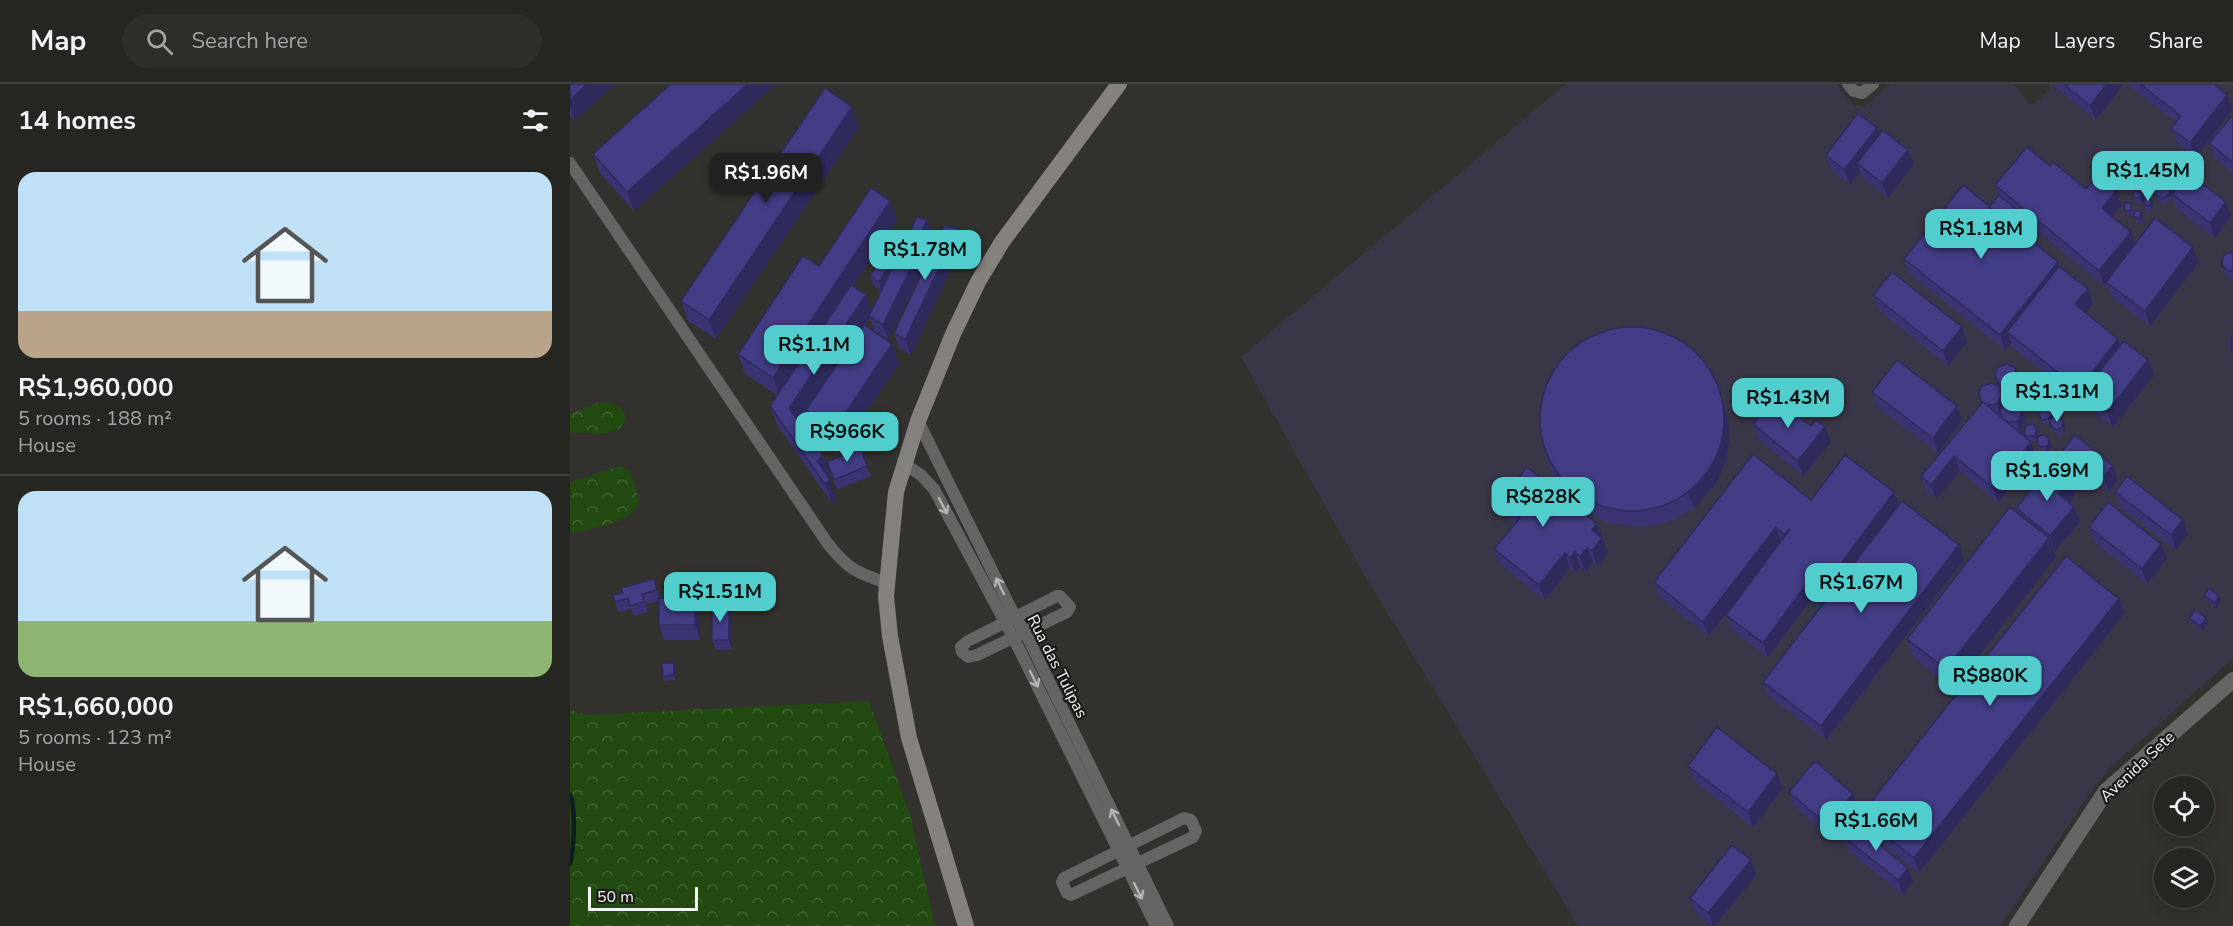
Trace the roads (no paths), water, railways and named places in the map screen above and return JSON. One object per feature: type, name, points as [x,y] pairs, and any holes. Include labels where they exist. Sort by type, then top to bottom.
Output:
[{"type":"main road","points":[[966,926],[909,738],[890,636],[887,583],[896,492],[918,421],[952,334],[978,282],[1002,243],[1119,84]]},
{"type":"street","points":[[1848,84],[1854,91],[1862,93],[1873,84]]},
{"type":"street","points":[[570,163],[828,544],[850,568],[859,574],[887,583]]},
{"type":"street","name":"Rua das Tulipas","points":[[918,421],[1010,620],[1014,639],[1133,867],[1168,926]]},
{"type":"street","name":"Rua das Tulipas","points":[[904,464],[921,475],[934,489],[1010,620],[1025,632],[1124,849]]},
{"type":"street","points":[[1057,596],[1067,601],[1070,607],[1067,612],[1025,632],[970,658],[962,652],[963,644],[1057,596]]},
{"type":"street","name":"Avenida Sete","points":[[2017,926],[2106,791],[2233,680]]},
{"type":"street","points":[[1184,818],[1191,820],[1194,832],[1133,867],[1071,895],[1067,893],[1062,882],[1064,878],[1124,849],[1184,818]]},
{"type":"street","name":"Rua das Tulipas","points":[[1133,867],[1156,926]]},
{"type":"waterway","points":[[570,795],[574,829],[570,864]]}]
